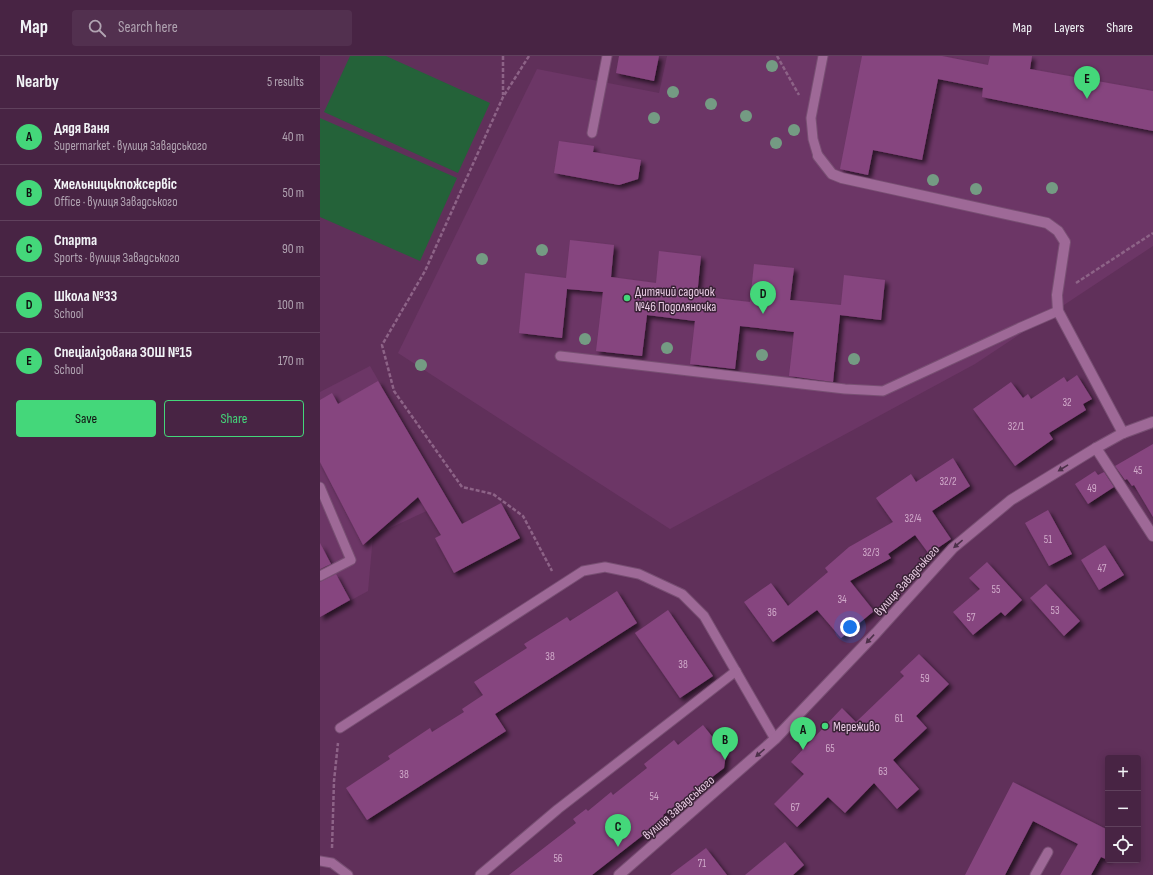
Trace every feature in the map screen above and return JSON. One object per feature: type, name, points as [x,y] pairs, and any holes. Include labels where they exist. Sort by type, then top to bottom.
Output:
[{"type":"street","points":[[818,156],[832,174],[842,178],[1047,223],[1058,231],[1065,242],[1057,295],[1058,311],[1123,433]]},
{"type":"street","name":"вулиця Завадського","points":[[619,875],[775,739],[876,633],[953,548],[1011,500],[1123,433],[1153,422]]},
{"type":"street","points":[[1096,448],[1153,536]]},
{"type":"lane","points":[[592,133],[607,56]]},
{"type":"lane","points":[[818,156],[813,139],[811,118],[823,56]]},
{"type":"lane","points":[[560,356],[845,389],[883,391],[1058,311]]},
{"type":"lane","points":[[320,576],[351,560],[321,489]]},
{"type":"lane","points":[[340,728],[583,571],[605,567],[639,574],[682,594],[704,616],[775,739]]},
{"type":"lane","points":[[480,875],[558,809],[736,671]]},
{"type":"lane","points":[[1035,875],[1048,852]]},
{"type":"lane","points":[[320,861],[332,863],[348,875]]},
{"type":"path","points":[[503,56],[503,97]]},
{"type":"path","points":[[529,56],[503,97],[425,271],[382,345],[394,391],[462,487],[493,494],[523,516],[560,586]]},
{"type":"path","points":[[777,56],[811,118]]},
{"type":"path","points":[[1057,295],[1153,233]]},
{"type":"path","points":[[332,863],[334,781],[340,728]]},
{"type":"shaded area","points":[[667,56],[1153,56],[1153,246],[975,364],[670,529],[398,353],[537,69],[659,93]]},
{"type":"shaded area","points":[[370,366],[448,501],[373,536],[368,591],[320,617],[320,392]]},
{"type":"green space","points":[[350,56],[386,56],[490,103],[458,173],[324,112]]},
{"type":"green space","points":[[320,118],[457,178],[420,261],[320,217]]},
{"type":"building","points":[[619,56],[659,56],[654,81],[616,73]]},
{"type":"building","points":[[862,56],[942,56],[988,65],[990,56],[1032,56],[1030,69],[1153,91],[1153,131],[982,97],[983,88],[938,79],[922,160],[873,150],[868,175],[840,169]]},
{"type":"building","points":[[559,141],[594,146],[593,152],[641,160],[638,179],[619,185],[554,173]]},
{"type":"building","points":[[570,240],[614,245],[611,277],[656,283],[659,251],[701,256],[697,296],[750,302],[754,264],[794,268],[790,300],[841,305],[844,275],[885,280],[881,320],[840,315],[833,382],[789,376],[794,332],[740,326],[735,369],[690,364],[695,321],[647,315],[642,356],[596,351],[603,292],[567,289],[562,338],[519,333],[525,273],[566,278]]},
{"type":"building","points":[[1077,375],[1092,399],[1083,404],[1086,410],[1049,433],[1053,439],[1015,466],[973,409],[1011,382],[1023,398],[1028,394],[1031,399],[1064,377],[1067,382]]},
{"type":"building","points":[[378,381],[462,524],[501,503],[520,538],[454,573],[435,538],[441,535],[418,497],[363,545],[320,462],[320,400],[332,393],[338,404]]},
{"type":"building","points":[[1153,444],[1153,517],[1134,485],[1132,486],[1127,479],[1125,480],[1115,466]]},
{"type":"building","points":[[953,458],[970,486],[932,511],[951,539],[929,554],[915,535],[888,554],[891,558],[850,581],[874,611],[841,638],[817,610],[773,642],[744,602],[771,583],[788,606],[828,572],[825,568],[849,547],[893,522],[876,498],[911,474],[916,482]]},
{"type":"building","points":[[1095,471],[1098,475],[1104,472],[1114,487],[1088,504],[1075,484]]},
{"type":"building","points":[[1048,510],[1072,554],[1049,566],[1025,523]]},
{"type":"building","points":[[320,543],[331,564],[320,569]]},
{"type":"building","points":[[1105,545],[1124,575],[1099,590],[1081,560]]},
{"type":"building","points":[[987,562],[1022,600],[1005,616],[1001,612],[973,635],[953,612],[980,589],[969,578]]},
{"type":"building","points":[[336,574],[350,600],[320,617],[320,582]]},
{"type":"building","points":[[1046,584],[1080,621],[1064,636],[1030,598]]},
{"type":"building","points":[[617,591],[637,623],[495,714],[506,731],[367,820],[346,788],[390,759],[388,756],[430,728],[432,732],[464,712],[462,709],[483,695],[474,682],[527,648],[524,644],[567,617],[570,621]]},
{"type":"building","points":[[668,610],[713,676],[680,698],[635,633]]},
{"type":"building","points":[[919,654],[949,684],[916,716],[927,728],[893,760],[919,789],[897,809],[874,783],[845,813],[828,797],[797,827],[774,804],[804,774],[791,762],[842,708],[856,722],[904,676],[900,672]]},
{"type":"building","points":[[703,725],[726,754],[724,768],[663,815],[665,818],[592,875],[509,875],[576,823],[573,819],[586,809],[588,811],[611,792],[613,795],[647,768],[644,764],[674,740],[678,745]]},
{"type":"building","points":[[1013,782],[1105,828],[1105,859],[1101,857],[1091,875],[1060,875],[1078,844],[1033,821],[1005,875],[965,875]]},
{"type":"building","points":[[785,842],[804,865],[793,875],[745,875]]},
{"type":"building","points":[[706,848],[727,875],[670,875]]},
{"type":"place","name":"Спеціалізована ЗОШ №15","points":[[1087,99]]},
{"type":"place","name":"Дитячий садочок №46 Подоляночка","points":[[627,298]]},
{"type":"place","name":"Школа №33","points":[[763,314]]},
{"type":"place","name":"Мереживо","points":[[825,726]]},
{"type":"place","name":"Дядя Ваня","points":[[803,750]]},
{"type":"place","name":"Хмельницькпожсервіс","points":[[725,760]]},
{"type":"place","name":"Спарта","points":[[618,847]]}]
